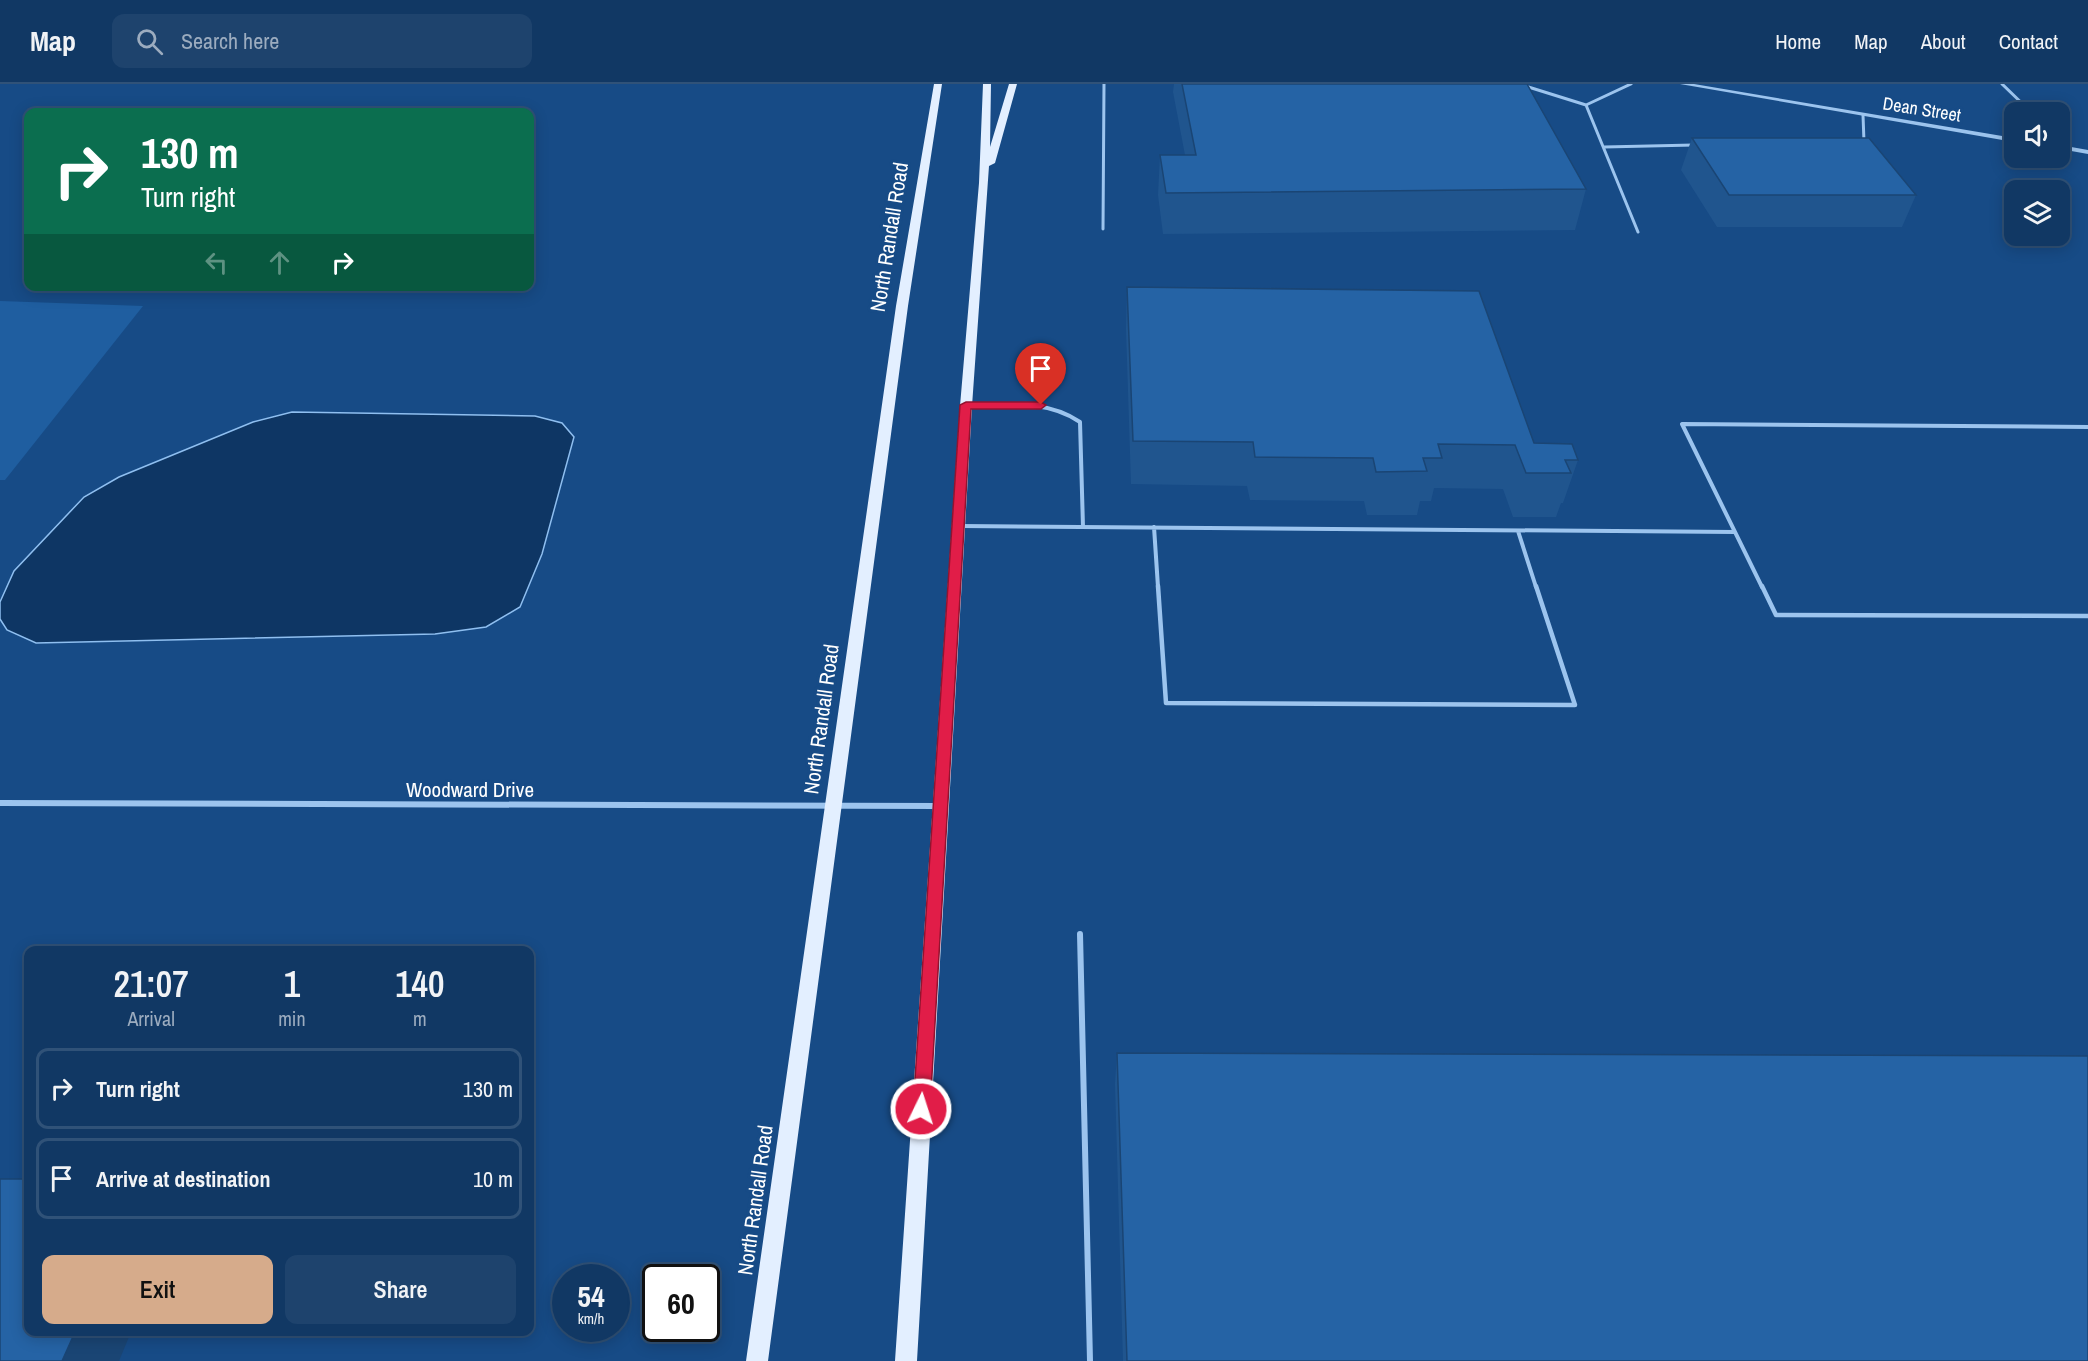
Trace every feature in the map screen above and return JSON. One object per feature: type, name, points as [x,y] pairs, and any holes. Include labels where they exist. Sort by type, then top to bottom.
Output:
[{"type":"main road","name":"North Randall Road","points":[[757,1361],[902,306],[938,84]]},
{"type":"main road","points":[[906,1361],[966,405],[984,183],[987,84]]},
{"type":"main road","points":[[984,183],[1013,84]]},
{"type":"street","name":"Dean Street","points":[[1683,84],[2004,138]]},
{"type":"street","points":[[2070,149],[2088,152]]},
{"type":"street","name":"Woodward Drive","points":[[0,803],[833,808],[940,806]]},
{"type":"lane","points":[[1103,229],[1104,84]]},
{"type":"lane","points":[[1519,84],[1586,105],[1631,84]]},
{"type":"lane","points":[[2002,84],[2021,102]]},
{"type":"lane","points":[[1586,105],[1638,232]]},
{"type":"lane","points":[[1853,142],[1865,142],[1863,115]]},
{"type":"lane","points":[[1604,147],[1699,145]]},
{"type":"lane","points":[[966,405],[1041,405],[1066,411],[1080,422],[1083,527]]},
{"type":"lane","points":[[2088,427],[1682,424],[1776,615],[2088,616]]},
{"type":"lane","points":[[958,526],[1735,532]]},
{"type":"lane","points":[[1154,527],[1166,703],[1575,705],[1518,531]]},
{"type":"lane","points":[[1080,934],[1090,1361]]},
{"type":"shaded area","points":[[0,301],[143,306],[5,480],[0,480]]},
{"type":"shaded area","points":[[292,412],[535,416],[562,423],[574,437],[542,554],[520,607],[486,627],[435,634],[36,643],[7,630],[0,619],[0,602],[14,571],[84,497],[119,477],[253,422]]},
{"type":"building","points":[[1182,84],[1527,84],[1586,189],[1166,193],[1160,155],[1196,155]]},
{"type":"building","points":[[1692,138],[1869,138],[1916,195],[1729,195]]},
{"type":"building","points":[[1127,287],[1479,291],[1534,443],[1572,444],[1578,460],[1565,460],[1571,473],[1526,473],[1515,445],[1438,444],[1442,458],[1423,458],[1427,471],[1376,472],[1373,458],[1255,457],[1253,442],[1133,441]]},
{"type":"building","points":[[1117,1053],[2088,1056],[2088,1361],[1127,1361]]},
{"type":"building","points":[[0,1179],[24,1179],[24,1336],[73,1336],[62,1361],[0,1361]]},
{"type":"route","points":[[921,1109],[966,405],[1041,405]]}]
